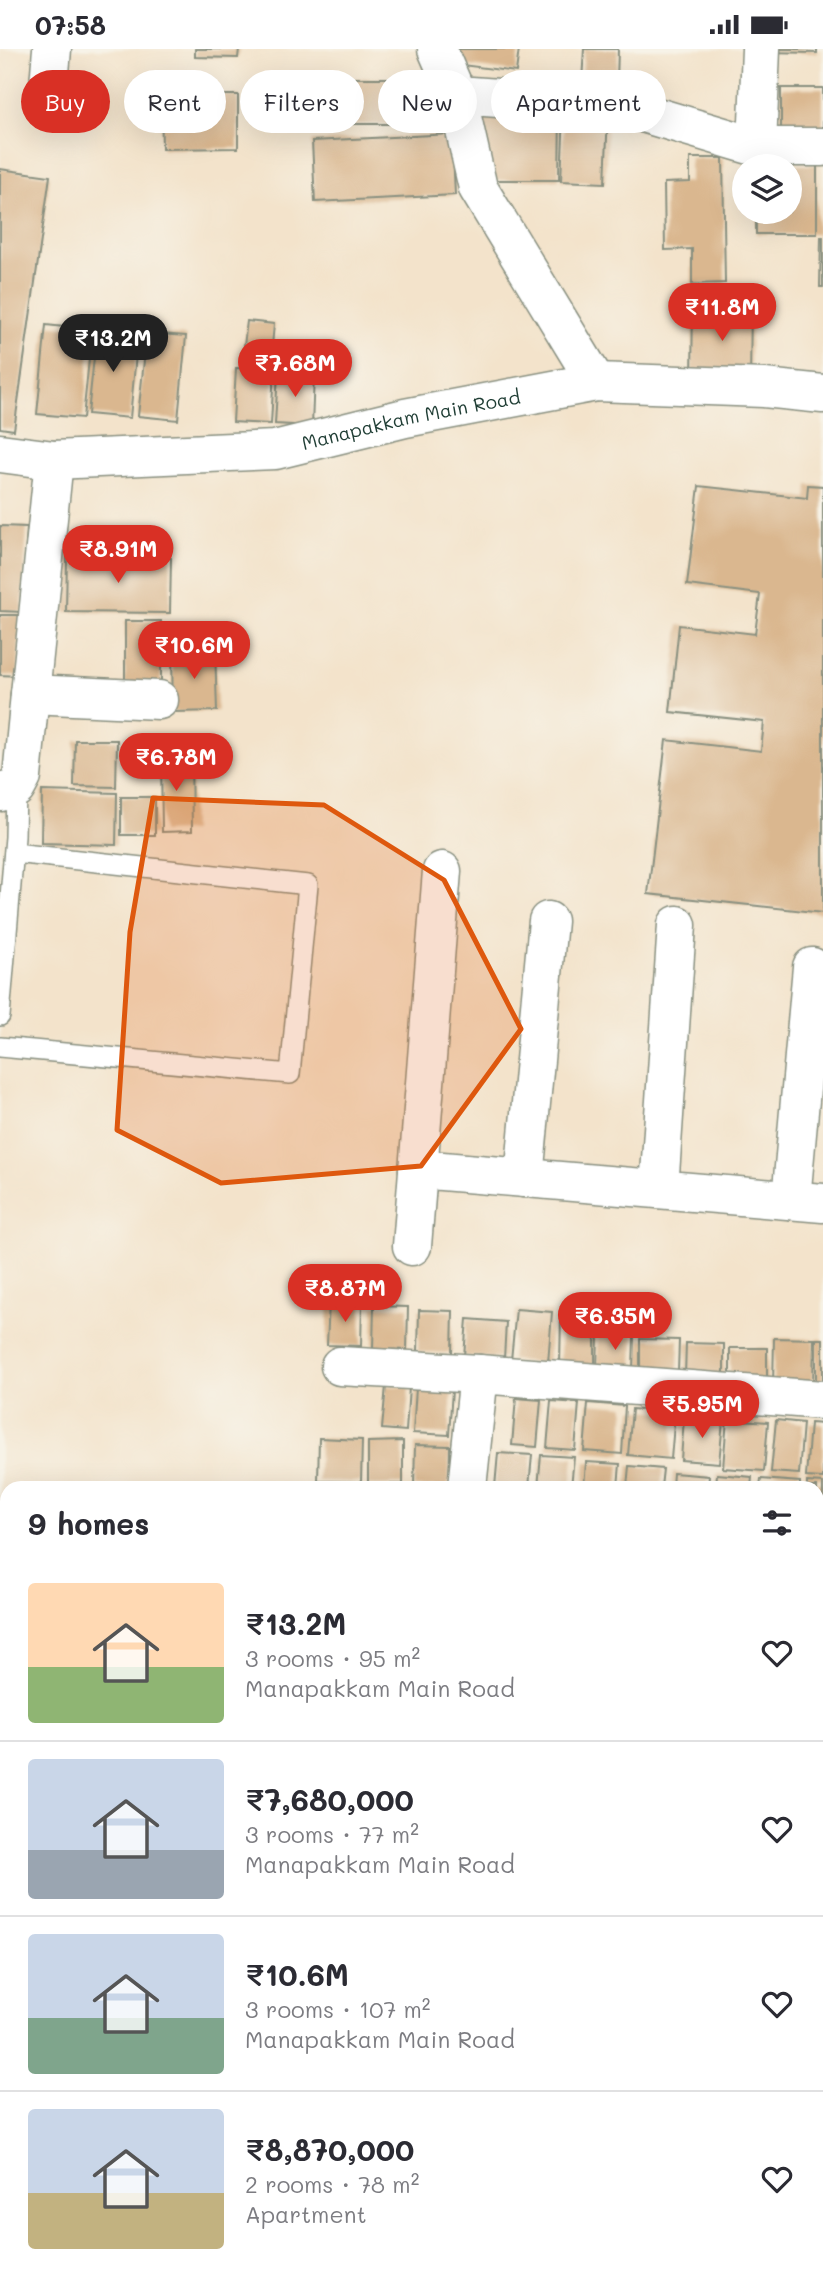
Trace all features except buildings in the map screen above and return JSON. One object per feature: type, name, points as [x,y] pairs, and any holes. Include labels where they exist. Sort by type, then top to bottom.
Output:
[{"type":"street","points":[[50,70],[52,49]]},
{"type":"street","points":[[437,49],[446,70]]},
{"type":"street","points":[[757,147],[761,49]]},
{"type":"street","points":[[477,96],[623,107],[757,147],[823,147]]},
{"type":"street","points":[[466,133],[478,188],[596,382]]},
{"type":"street","name":"Manapakkam Main Road","points":[[0,453],[54,460],[275,450],[405,418],[596,382],[764,388],[823,394]]},
{"type":"street","points":[[8,790],[22,778],[54,460]]},
{"type":"street","points":[[30,694],[159,700]]},
{"type":"street","points":[[412,1246],[442,871]]},
{"type":"street","points":[[524,1178],[548,921]]},
{"type":"street","points":[[659,1189],[677,925]]},
{"type":"street","points":[[418,1169],[807,1201],[812,967]]},
{"type":"street","points":[[340,1366],[823,1400]]},
{"type":"street","points":[[468,1481],[479,1374]]},
{"type":"lane","points":[[0,1016],[14,853],[8,790]]},
{"type":"lane","points":[[0,1047],[290,1074],[308,885],[14,853]]},
{"type":"highlighted area","points":[[153,798],[324,805],[444,880],[521,1029],[421,1166],[221,1183],[117,1130],[130,932]]}]
